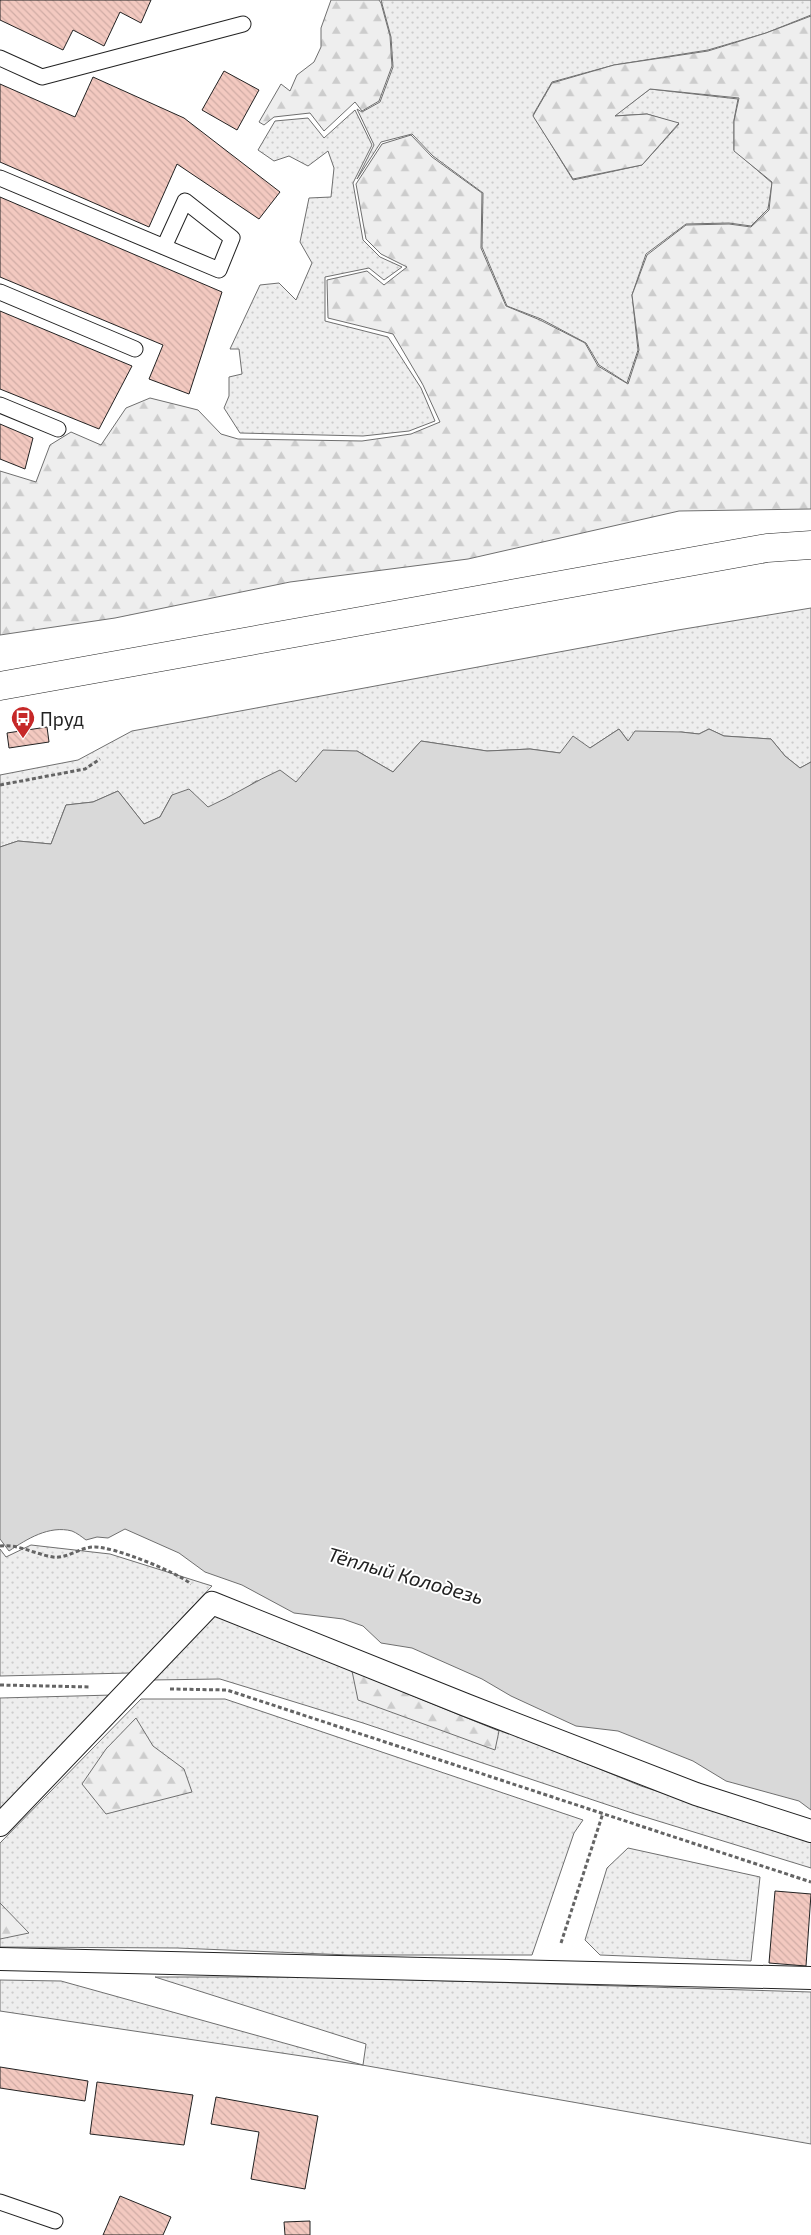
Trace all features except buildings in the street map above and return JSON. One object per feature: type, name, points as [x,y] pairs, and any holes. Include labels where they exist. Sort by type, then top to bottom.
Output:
[{"type":"main road","points":[[0,686],[767,548],[811,545]]},
{"type":"street","points":[[0,1825],[212,1603],[466,1705],[687,1790],[811,1831]]},
{"type":"street","points":[[0,1959],[811,1978]]},
{"type":"lane","points":[[0,58],[42,77],[243,24]]},
{"type":"lane","points":[[0,178],[164,247],[219,270],[232,238],[185,201],[164,247]]},
{"type":"lane","points":[[0,292],[135,349]]},
{"type":"lane","points":[[0,405],[58,428]]},
{"type":"lane","points":[[0,2202],[55,2221]]},
{"type":"path","points":[[0,785],[85,769],[100,759]]},
{"type":"path","points":[[0,1546],[11,1545],[54,1557],[69,1555],[92,1547],[106,1548],[145,1561],[187,1581],[212,1603]]},
{"type":"path","points":[[0,1685],[227,1690],[811,1882]]},
{"type":"path","points":[[552,1972],[603,1813]]},
{"type":"green space","points":[[331,0],[379,0],[381,3],[390,36],[392,66],[379,101],[362,111],[355,102],[324,131],[310,113],[274,117],[264,125],[259,122],[281,84],[290,91],[297,75],[314,62],[321,47],[321,28]]},
{"type":"green space","points":[[381,0],[811,0],[811,15],[766,33],[708,50],[614,65],[552,82],[533,115],[573,180],[642,165],[679,124],[647,114],[614,116],[650,89],[738,99],[734,120],[734,150],[772,183],[768,209],[751,226],[729,223],[686,224],[646,254],[632,295],[638,350],[627,383],[599,365],[586,343],[541,319],[507,306],[482,247],[483,193],[433,156],[412,134],[381,142],[357,179],[374,145],[357,109],[362,112],[380,102],[393,67],[391,37]]},
{"type":"green space","points":[[811,16],[811,509],[679,511],[468,559],[290,582],[115,618],[0,635],[0,471],[36,482],[50,445],[71,432],[101,445],[126,408],[150,398],[198,410],[221,434],[238,439],[362,441],[411,434],[440,422],[423,385],[393,334],[328,318],[327,280],[367,271],[384,285],[407,267],[381,254],[366,239],[356,184],[382,144],[411,135],[432,157],[482,193],[481,248],[506,306],[540,320],[585,343],[598,366],[628,384],[639,350],[632,295],[647,255],[686,225],[729,224],[751,227],[769,210],[772,182],[734,151],[734,121],[739,98],[650,89],[615,116],[647,114],[679,123],[642,165],[573,179],[533,116],[552,83],[614,65],[708,51],[766,33]]},
{"type":"green space","points":[[355,110],[372,145],[353,183],[363,240],[380,257],[402,267],[384,280],[369,268],[325,277],[325,321],[388,337],[421,388],[435,421],[409,431],[363,436],[240,433],[224,408],[229,396],[229,377],[242,374],[239,349],[230,349],[260,285],[279,283],[296,300],[312,263],[300,242],[309,198],[331,197],[334,168],[328,151],[308,166],[289,156],[274,161],[258,150],[275,121],[308,118],[324,138]]},
{"type":"green space","points":[[811,608],[811,762],[800,768],[785,756],[771,739],[724,736],[709,729],[699,734],[681,732],[628,741],[619,729],[590,748],[560,753],[530,749],[487,751],[421,741],[393,772],[357,751],[296,782],[256,781],[240,793],[208,808],[172,795],[160,817],[144,824],[118,791],[93,802],[66,805],[51,844],[18,841],[0,847],[0,775],[78,760],[132,731],[678,630]]},
{"type":"green space","points":[[31,1545],[110,1554],[212,1586],[130,1673],[0,1676],[0,1549],[6,1557]]},
{"type":"green space","points":[[215,1611],[641,1786],[811,1841],[811,1868],[632,1813],[363,1723],[220,1679],[150,1680]]},
{"type":"green space","points":[[352,1671],[499,1731],[495,1750],[358,1700]]},
{"type":"green space","points":[[113,1695],[0,1811],[0,1698]]},
{"type":"green space","points":[[141,1699],[225,1699],[583,1820],[574,1833],[532,1955],[349,1955],[177,1948],[0,1947],[0,1843]]},
{"type":"green space","points":[[136,1718],[153,1746],[184,1769],[192,1792],[106,1814],[82,1784],[106,1749]]},
{"type":"green space","points":[[628,1848],[760,1877],[751,1961],[600,1955],[585,1940],[607,1868]]},
{"type":"green space","points":[[0,1903],[29,1933],[0,1939]]},
{"type":"green space","points":[[155,1977],[323,1977],[811,1992],[811,2144],[362,2065],[0,2011],[0,1980],[61,1981],[363,2065],[366,2044]]},
{"type":"water","name":"Тёплый Колодезь","points":[[619,729],[628,741],[635,731],[699,734],[709,729],[724,736],[771,739],[785,756],[800,768],[811,762],[811,1810],[799,1801],[726,1781],[693,1761],[618,1731],[576,1726],[511,1696],[482,1679],[412,1648],[381,1643],[363,1626],[343,1619],[294,1613],[242,1585],[205,1572],[179,1553],[125,1529],[108,1538],[97,1537],[86,1540],[72,1531],[55,1530],[39,1534],[9,1551],[0,1539],[0,847],[18,841],[51,844],[66,805],[93,802],[118,791],[144,824],[160,817],[172,795],[189,789],[208,807],[280,770],[296,782],[323,750],[357,751],[393,772],[421,741],[487,751],[530,749],[560,753],[573,736],[590,748]]},
{"type":"place","name":"Пруд","points":[[23,739]]}]
